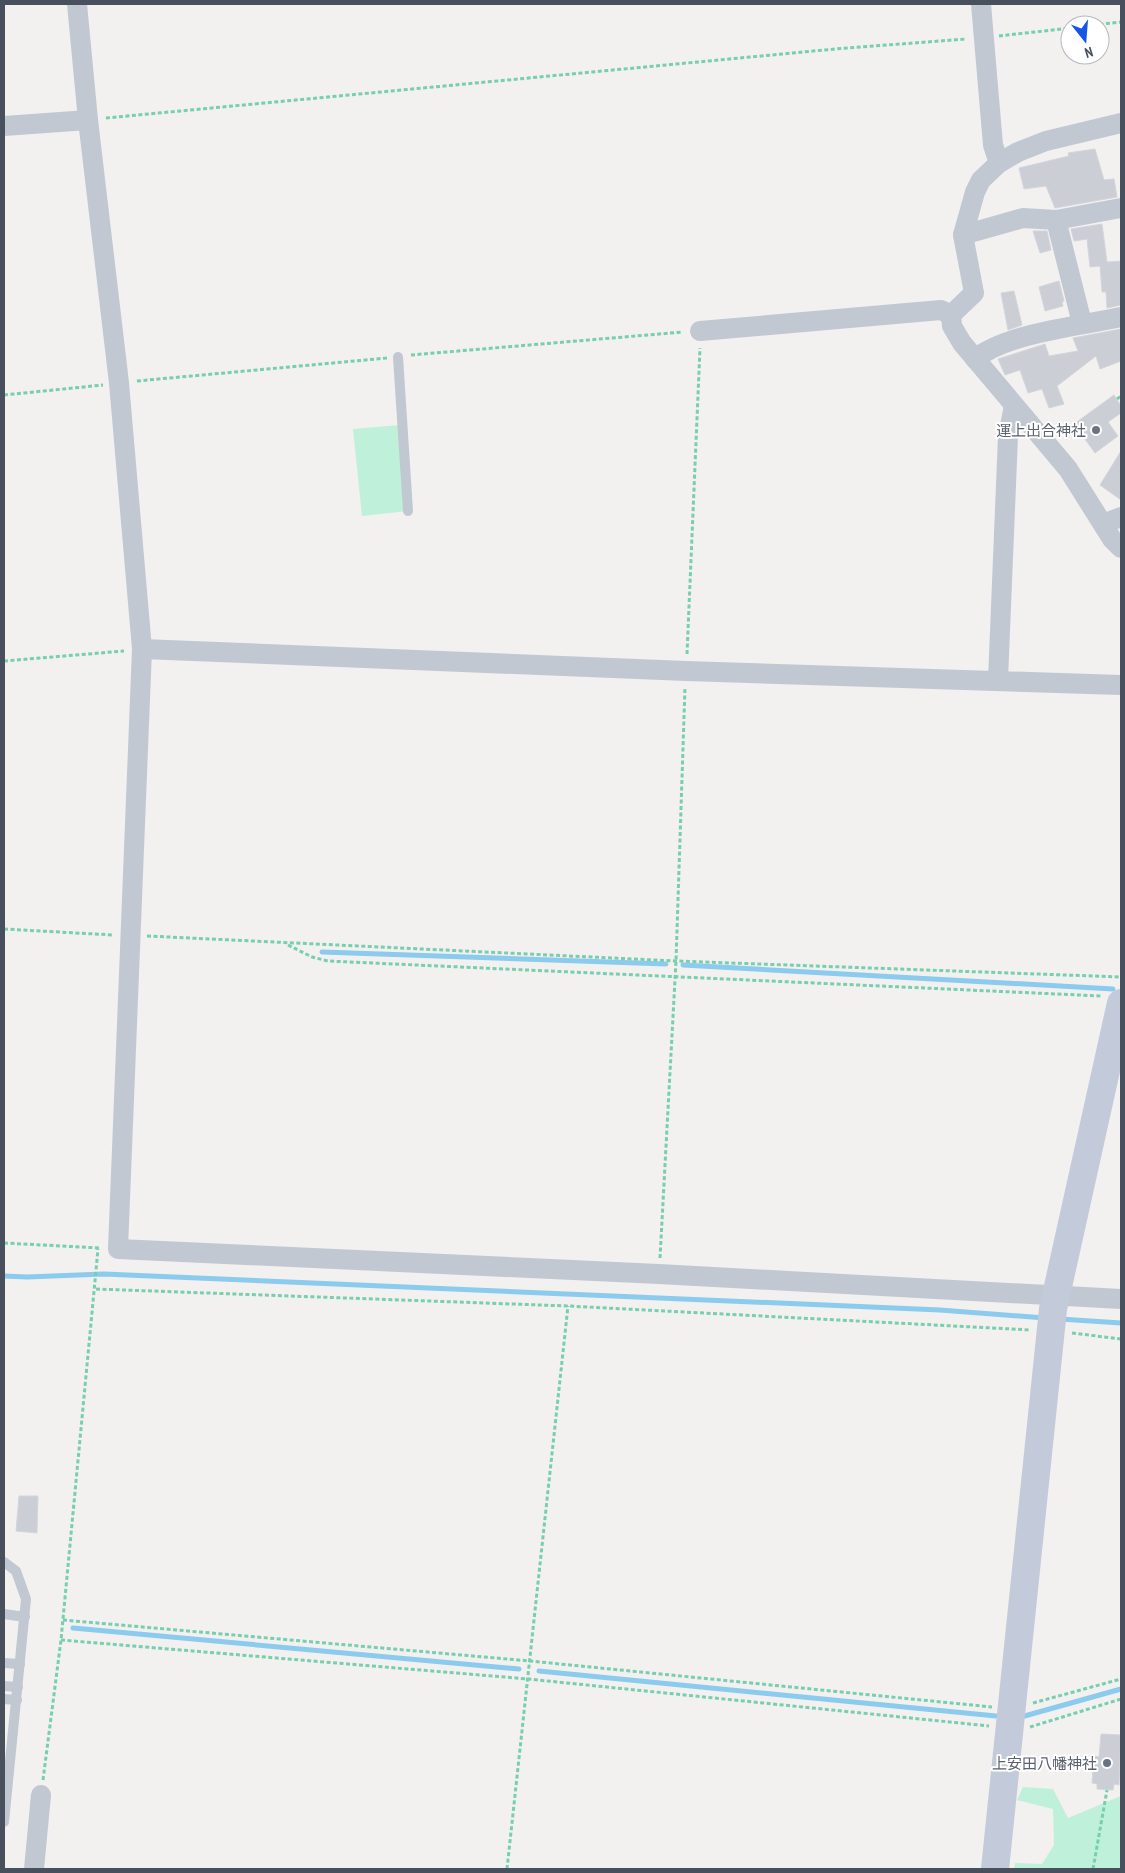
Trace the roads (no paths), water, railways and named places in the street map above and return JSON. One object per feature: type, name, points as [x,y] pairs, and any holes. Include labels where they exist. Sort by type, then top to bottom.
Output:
[{"type":"street","points":[[77,4],[88,120],[119,383],[142,649],[132,936],[108,1249],[659,1274],[1052,1314],[1121,1299]]},
{"type":"street","points":[[981,4],[993,145],[999,163]]},
{"type":"street","points":[[4,126],[88,120]]},
{"type":"street","points":[[951,315],[974,293],[962,235],[975,192],[981,180],[999,163],[1018,152],[1046,141],[1121,123]]},
{"type":"street","points":[[962,235],[1023,218],[1056,220],[1121,208]]},
{"type":"street","points":[[1056,220],[1082,323]]},
{"type":"street","points":[[700,331],[941,310],[951,315]]},
{"type":"street","points":[[951,315],[952,326],[975,359],[1112,521],[1121,548]]},
{"type":"street","points":[[975,359],[987,349],[1082,323],[1121,317]]},
{"type":"street","points":[[998,680],[1008,436],[1014,406]]},
{"type":"street","points":[[142,649],[686,671],[1121,685]]},
{"type":"street","points":[[995,1869],[1052,1314],[1116,1000]]},
{"type":"street","points":[[34,1869],[42,1795]]},
{"type":"lane","points":[[398,356],[408,511]]},
{"type":"lane","points":[[4,1562],[16,1571],[26,1599],[18,1687],[8,1735],[4,1822]]},
{"type":"lane","points":[[4,1614],[25,1617]]},
{"type":"lane","points":[[4,1663],[20,1664]]},
{"type":"lane","points":[[4,1686],[18,1687]]},
{"type":"lane","points":[[4,1699],[16,1700]]},
{"type":"waterway","points":[[322,952],[666,964]]},
{"type":"waterway","points":[[683,965],[1113,989]]},
{"type":"waterway","points":[[4,1276],[104,1274],[940,1310],[1045,1318]]},
{"type":"waterway","points":[[1060,1319],[1121,1323]]},
{"type":"waterway","points":[[73,1628],[519,1669]]},
{"type":"waterway","points":[[539,1671],[996,1716]]},
{"type":"waterway","points":[[1021,1717],[1121,1689]]},
{"type":"place","name":"運上出合神社","points":[[1096,430]]},
{"type":"place","name":"上安田八幡神社","points":[[1107,1763]]}]
